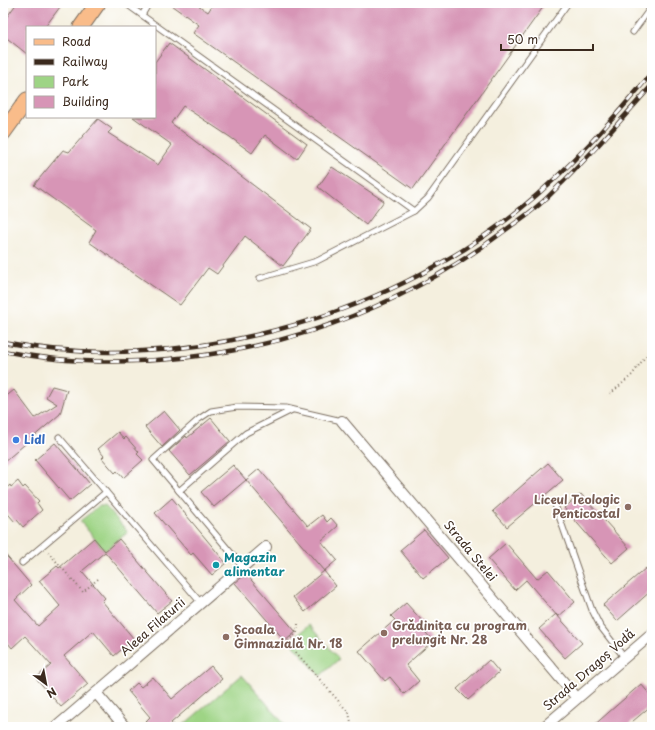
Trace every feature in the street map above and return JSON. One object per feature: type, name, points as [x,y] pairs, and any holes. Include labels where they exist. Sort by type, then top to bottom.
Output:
[{"type":"main road","points":[[82,26],[98,3]]},
{"type":"main road","points":[[3,133],[26,101]]},
{"type":"street","name":"Strada Stelei","points":[[342,421],[577,698]]},
{"type":"street","name":"Aleea Filaturii","points":[[56,727],[266,547]]},
{"type":"street","name":"Strada Dragoș Vodă","points":[[544,727],[652,634]]},
{"type":"street","points":[[96,693],[125,727]]},
{"type":"lane","points":[[125,3],[414,211]]},
{"type":"lane","points":[[142,15],[149,3]]},
{"type":"lane","points":[[260,278],[317,261],[414,211],[428,198],[568,3]]},
{"type":"lane","points":[[633,32],[652,6]]},
{"type":"lane","points":[[243,567],[153,460],[210,411],[237,407],[292,410],[342,421]]},
{"type":"lane","points":[[179,491],[246,433],[292,410]]},
{"type":"lane","points":[[59,437],[201,603]]},
{"type":"lane","points":[[22,563],[106,492]]},
{"type":"lane","points":[[554,502],[592,610],[600,626],[624,657]]},
{"type":"path","points":[[610,394],[632,375],[649,351],[652,341]]},
{"type":"path","points":[[649,351],[652,355]]},
{"type":"path","points":[[42,545],[82,592],[98,579]]},
{"type":"path","points":[[298,624],[297,633],[287,642],[348,713],[352,727]]},
{"type":"green space","points":[[99,506],[105,506],[128,532],[105,551],[80,521]]},
{"type":"green space","points":[[309,625],[339,659],[320,676],[290,641]]},
{"type":"green space","points":[[242,675],[287,727],[181,727]]},
{"type":"building","points":[[17,3],[63,3],[46,26],[26,26],[26,53],[3,35],[3,22]]},
{"type":"building","points":[[168,3],[195,3],[208,12],[214,3],[546,3],[413,189],[193,33],[199,25]]},
{"type":"building","points":[[169,43],[307,144],[297,159],[265,135],[252,153],[183,106],[171,123],[311,229],[283,266],[245,236],[217,274],[208,268],[180,305],[89,242],[96,230],[34,185],[63,150],[69,152],[98,119],[112,129],[108,133],[158,165],[172,145],[134,118],[156,118],[156,61]]},
{"type":"building","points":[[332,167],[384,201],[366,225],[318,187]]},
{"type":"building","name":"Lidl","points":[[52,386],[67,390],[60,414],[3,463],[3,399],[14,390],[35,418],[57,404],[46,397]]},
{"type":"building","points":[[164,411],[180,430],[162,447],[145,427]]},
{"type":"building","points":[[211,418],[230,441],[190,475],[169,451],[186,436],[187,438]]},
{"type":"building","points":[[118,432],[124,439],[126,437],[139,452],[137,454],[143,460],[123,478],[117,471],[115,473],[102,458],[104,456],[98,449]]},
{"type":"building","points":[[55,443],[90,484],[70,501],[35,460]]},
{"type":"building","points":[[548,463],[563,480],[507,527],[493,511]]},
{"type":"building","points":[[233,465],[246,480],[214,507],[201,492]]},
{"type":"building","points":[[259,469],[308,526],[322,515],[327,522],[331,518],[338,526],[321,541],[337,560],[324,571],[246,480]]},
{"type":"building","points":[[18,481],[23,488],[25,486],[39,501],[37,503],[42,510],[23,527],[17,520],[15,522],[3,508],[3,491]]},
{"type":"building","points":[[581,494],[629,548],[612,563],[564,508]]},
{"type":"building","points":[[172,498],[226,563],[212,575],[193,553],[191,555],[155,513]]},
{"type":"building","points":[[424,530],[448,558],[423,578],[400,550]]},
{"type":"building","points":[[94,538],[105,551],[119,539],[172,601],[157,613],[105,552],[82,571],[105,598],[102,601],[134,639],[114,656],[93,631],[64,656],[88,684],[61,707],[36,678],[51,665],[25,636],[12,648],[3,637],[3,552],[31,585],[15,600],[38,626],[60,606],[39,581],[57,566],[59,568]]},
{"type":"building","points":[[506,543],[537,579],[548,570],[575,602],[558,617],[526,580],[515,590],[488,559]]},
{"type":"building","points":[[646,568],[652,575],[652,590],[617,621],[603,605]]},
{"type":"building","points":[[324,571],[336,586],[305,612],[293,597]]},
{"type":"building","points":[[246,574],[296,632],[285,641],[235,583]]},
{"type":"building","points":[[406,603],[424,623],[420,626],[433,641],[406,665],[419,681],[404,694],[390,677],[385,681],[359,651],[395,620],[391,616]]},
{"type":"building","points":[[556,614],[582,643],[565,658],[539,629]]},
{"type":"building","points":[[489,660],[499,672],[468,700],[457,689]]},
{"type":"building","points":[[211,666],[222,679],[171,723],[175,727],[152,727],[146,721],[150,717],[128,691],[137,683],[141,687],[153,677],[172,699]]},
{"type":"building","points":[[641,684],[652,697],[652,705],[626,727],[592,727]]},
{"type":"railway","points":[[3,342],[70,351],[138,351],[207,344],[275,330],[342,309],[406,282],[466,248],[520,209],[573,161],[652,73]]},
{"type":"railway","points":[[3,351],[44,358],[84,361],[142,361],[199,356],[255,346],[310,331],[363,312],[414,288],[463,259],[530,213],[609,134],[652,85]]},
{"type":"place","name":"Lidl","points":[[16,440]]},
{"type":"place","name":"Liceul Teologic Penticostal","points":[[628,507]]},
{"type":"place","name":"Magazin alimentar","points":[[216,565]]},
{"type":"place","name":"Grădinița cu program prelungit Nr. 28","points":[[384,633]]},
{"type":"place","name":"Școala Gimnazială Nr. 18","points":[[226,637]]}]
